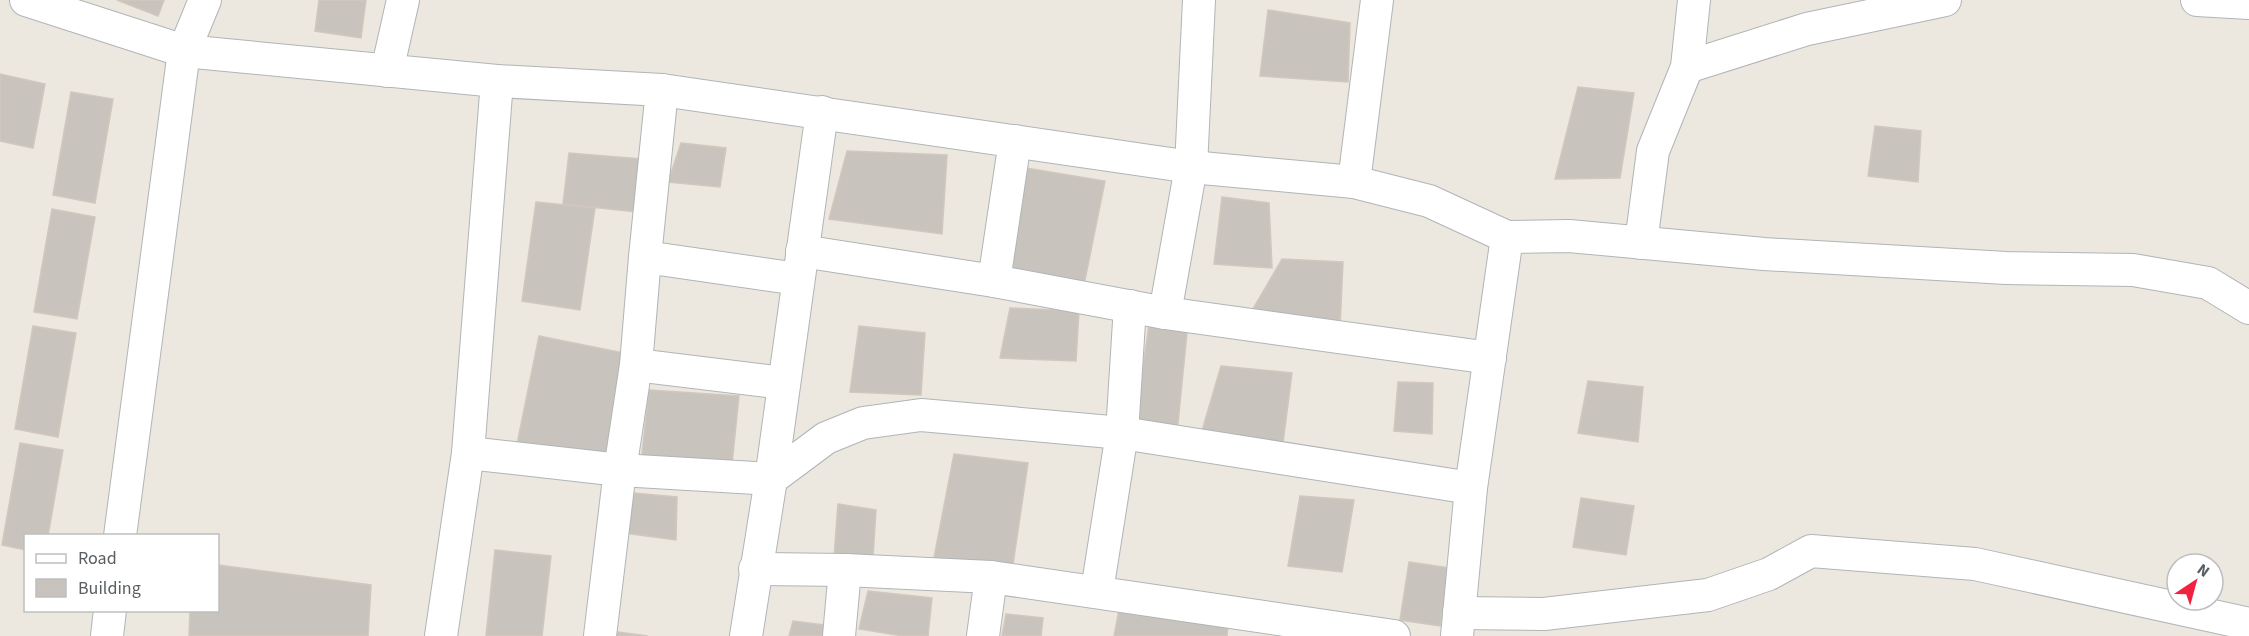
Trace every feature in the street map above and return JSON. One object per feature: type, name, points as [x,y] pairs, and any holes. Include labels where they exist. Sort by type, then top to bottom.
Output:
[{"type":"street","points":[[26,0],[184,51],[497,81],[662,90],[1191,167],[1354,183],[1429,201],[1507,237],[1569,236],[1764,254],[2007,268],[2133,270],[2208,283],[2249,308]]},
{"type":"street","points":[[120,534],[184,51],[205,0]]},
{"type":"street","points":[[387,70],[403,0]]},
{"type":"street","points":[[1164,313],[1191,167],[1199,0]]},
{"type":"street","points":[[1354,183],[1377,0]]},
{"type":"street","points":[[1641,243],[1653,151],[1687,67],[1694,0]]},
{"type":"street","points":[[1687,67],[1807,29],[1945,0]]},
{"type":"street","points":[[2197,0],[2249,3]]},
{"type":"street","points":[[441,636],[468,453],[497,81]]},
{"type":"street","points":[[600,636],[620,470],[636,365],[662,90]]},
{"type":"street","points":[[747,636],[822,112]]},
{"type":"street","points":[[994,282],[1015,141]]},
{"type":"street","points":[[1507,237],[1471,488],[1458,624],[1708,596],[1769,574],[1811,551],[1975,564],[2249,624]]},
{"type":"street","points":[[645,256],[800,265],[994,282],[1164,313],[1490,358]]},
{"type":"street","points":[[1097,591],[1122,433],[1130,306]]},
{"type":"street","points":[[636,365],[784,383]]},
{"type":"street","points":[[468,453],[620,470],[771,479],[826,438],[863,423],[921,415],[1122,433],[1471,488]]},
{"type":"street","points":[[755,569],[845,570],[991,577],[1394,636]]},
{"type":"street","points":[[839,636],[845,570]]},
{"type":"street","points":[[983,636],[991,577]]},
{"type":"street","points":[[107,636],[110,612]]},
{"type":"building","points":[[117,0],[164,0],[158,16]]},
{"type":"building","points":[[319,0],[366,0],[361,38],[315,31]]},
{"type":"building","points":[[1268,10],[1350,23],[1348,82],[1260,76]]},
{"type":"building","points":[[0,74],[45,84],[33,148],[0,141]]},
{"type":"building","points":[[1578,87],[1634,93],[1620,178],[1555,179]]},
{"type":"building","points":[[71,92],[113,99],[95,203],[53,195]]},
{"type":"building","points":[[1875,126],[1921,131],[1918,182],[1868,176]]},
{"type":"building","points":[[681,143],[726,148],[720,187],[668,182]]},
{"type":"building","points":[[847,151],[947,155],[942,234],[829,219]]},
{"type":"building","points":[[569,153],[641,159],[637,212],[563,204]]},
{"type":"building","points":[[1026,168],[1105,181],[1084,285],[1006,272]]},
{"type":"building","points":[[1222,197],[1269,203],[1272,268],[1214,264]]},
{"type":"building","points":[[536,202],[595,208],[580,310],[522,301]]},
{"type":"building","points":[[52,209],[95,217],[77,319],[34,312]]},
{"type":"building","points":[[1282,259],[1343,262],[1340,326],[1253,309]]},
{"type":"building","points":[[1010,308],[1079,311],[1076,361],[1000,358]]},
{"type":"building","points":[[1150,317],[1188,323],[1177,433],[1135,425]]},
{"type":"building","points":[[33,326],[76,333],[58,437],[15,429]]},
{"type":"building","points":[[859,326],[925,333],[921,395],[850,392]]},
{"type":"building","points":[[539,336],[624,353],[612,461],[516,449]]},
{"type":"building","points":[[1221,366],[1292,373],[1283,443],[1201,434]]},
{"type":"building","points":[[1588,381],[1643,387],[1638,442],[1578,433]]},
{"type":"building","points":[[1398,382],[1433,383],[1432,434],[1394,431]]},
{"type":"building","points":[[649,390],[739,396],[732,464],[641,463]]},
{"type":"building","points":[[20,443],[63,450],[48,534],[24,534],[24,550],[2,545]]},
{"type":"building","points":[[954,454],[1028,463],[1012,571],[932,568]]},
{"type":"building","points":[[633,493],[677,497],[676,540],[625,533]]},
{"type":"building","points":[[1300,496],[1354,500],[1342,572],[1288,566]]},
{"type":"building","points":[[1581,498],[1634,506],[1626,555],[1573,547]]},
{"type":"building","points":[[838,504],[876,510],[873,557],[834,557]]},
{"type":"building","points":[[495,550],[551,556],[542,636],[486,636]]},
{"type":"building","points":[[1409,562],[1449,568],[1440,626],[1400,620]]},
{"type":"building","points":[[219,565],[371,585],[368,636],[189,636],[190,612],[219,612]]},
{"type":"building","points":[[868,591],[932,598],[928,636],[903,636],[859,629]]},
{"type":"building","points":[[1119,610],[1228,626],[1227,636],[1114,636]]},
{"type":"building","points":[[1006,614],[1043,618],[1041,636],[1002,636]]},
{"type":"building","points":[[793,621],[824,625],[823,636],[789,636]]},
{"type":"building","points":[[610,631],[648,636],[609,636]]}]
